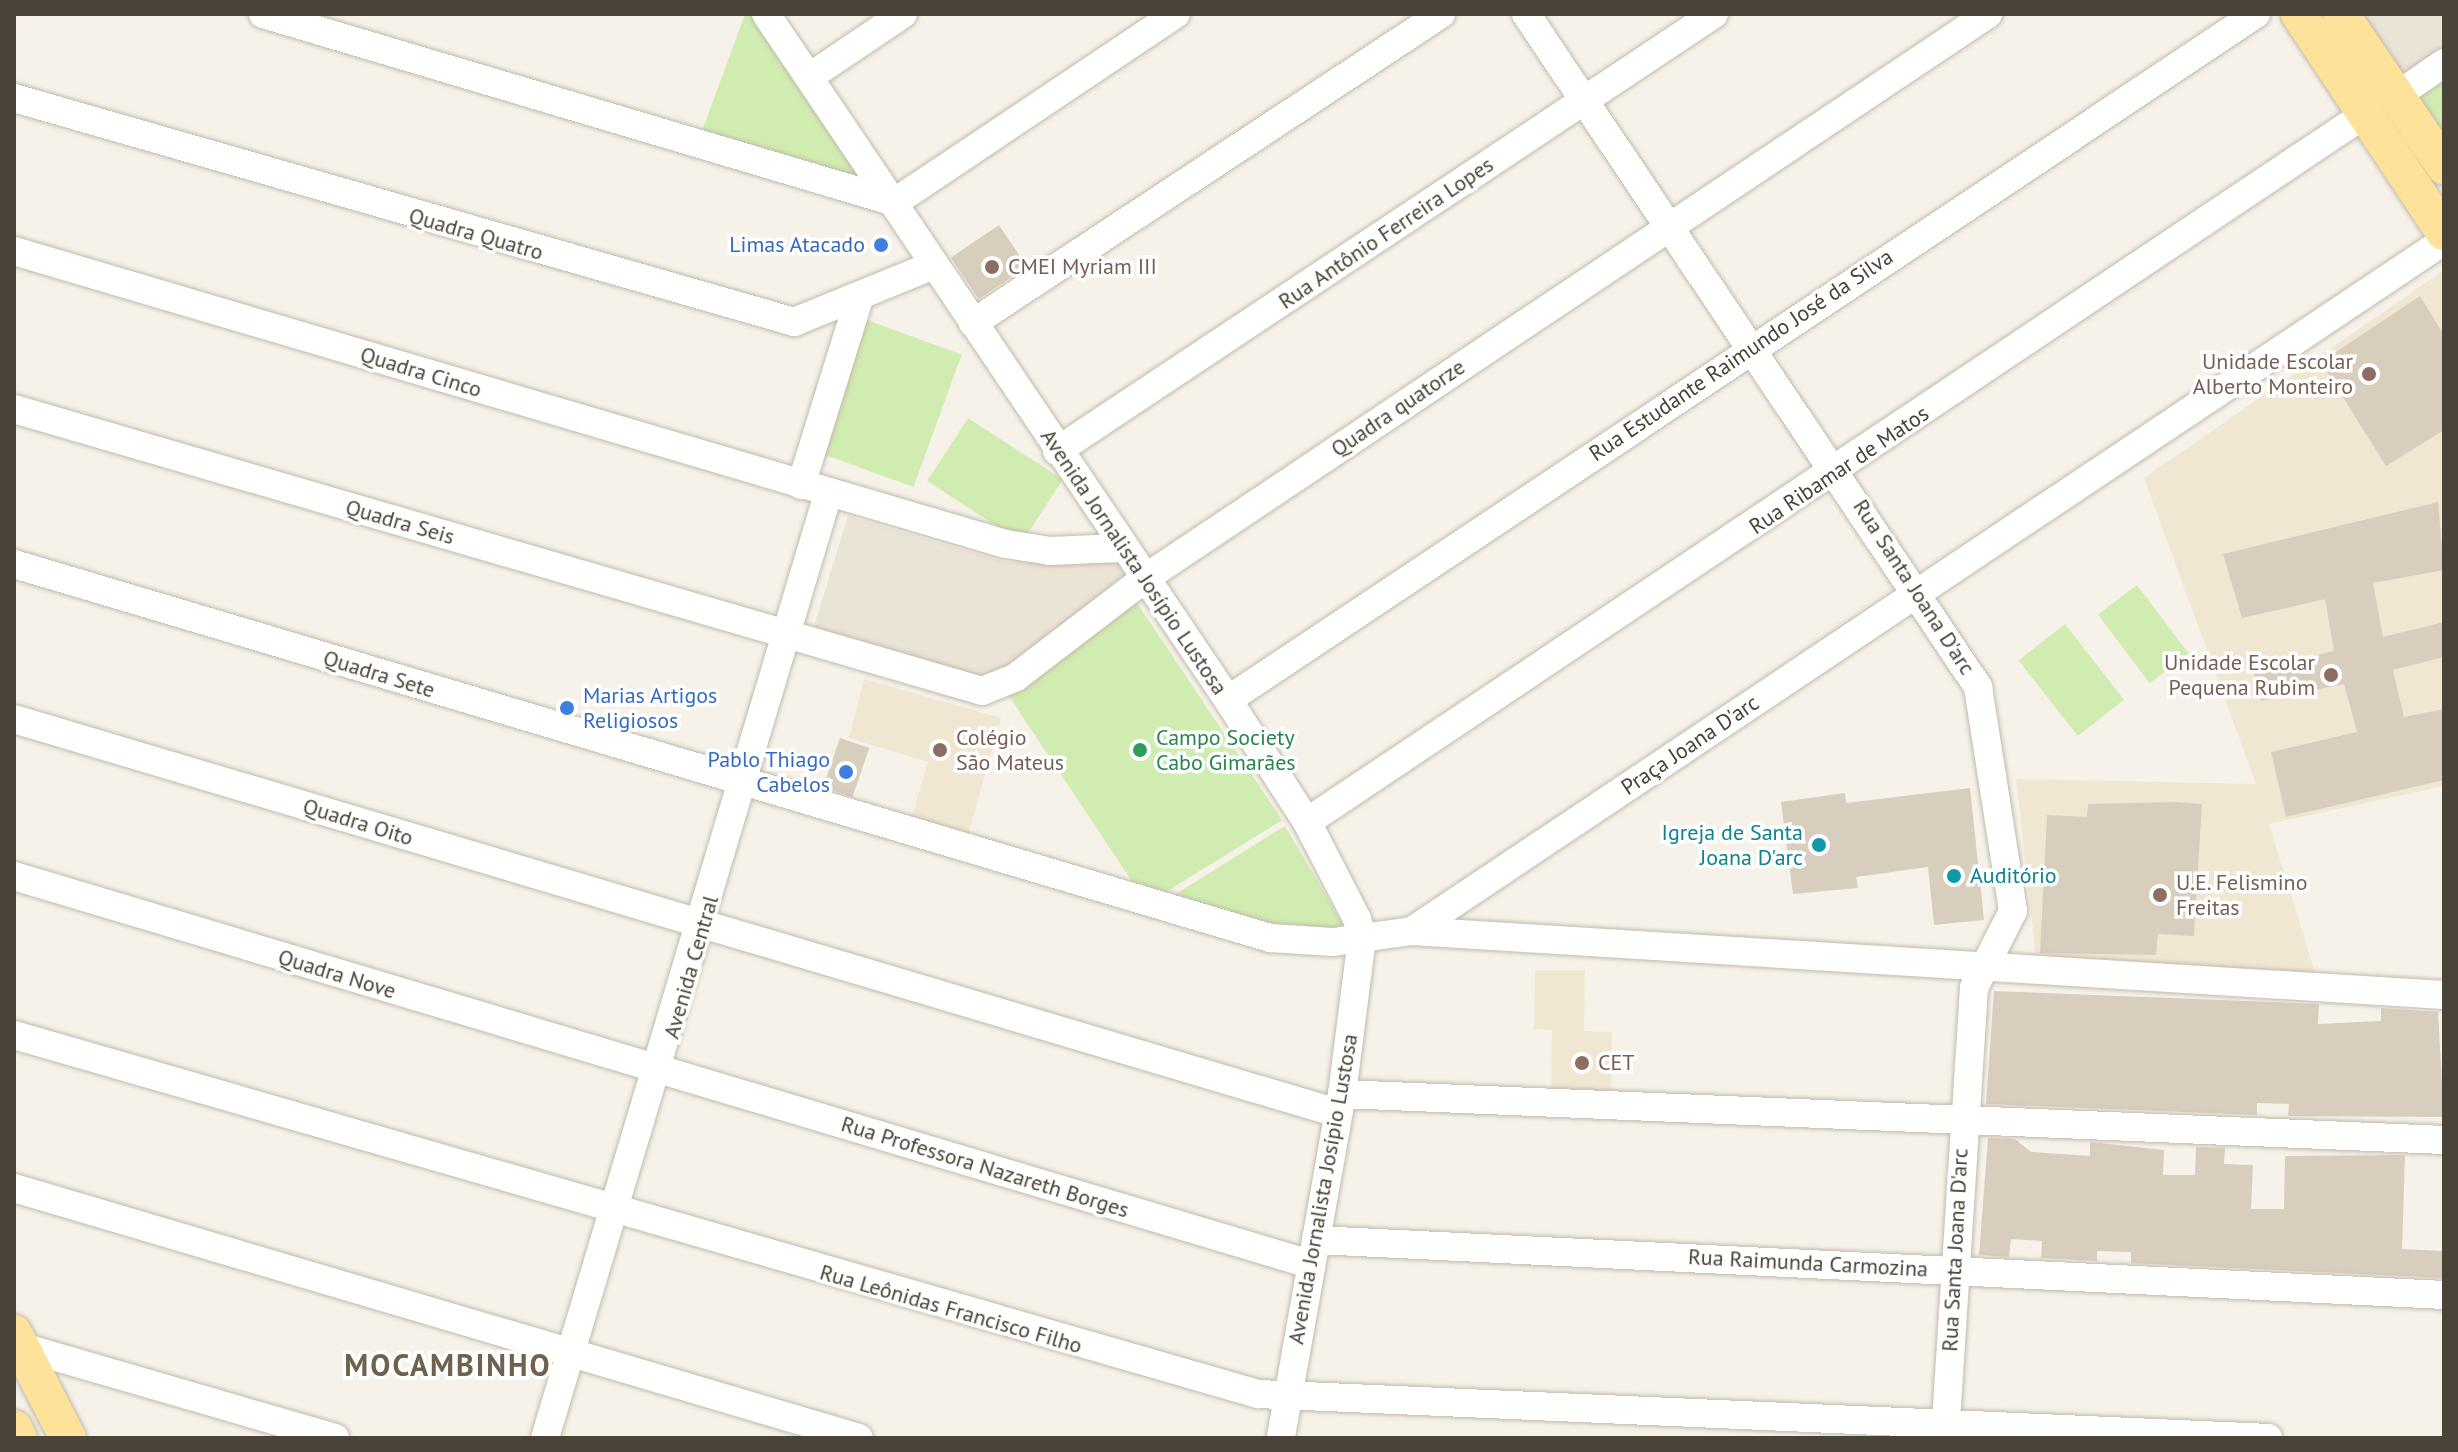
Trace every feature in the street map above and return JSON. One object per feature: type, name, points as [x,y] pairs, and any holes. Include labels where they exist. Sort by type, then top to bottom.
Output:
[{"type":"main road","points":[[2299,14],[2444,166]]},
{"type":"main road","points":[[2341,14],[2444,232]]},
{"type":"main road","points":[[18,1340],[68,1438]]},
{"type":"main road","points":[[14,1428],[19,1438]]},
{"type":"street","points":[[263,14],[895,202],[1176,14]]},
{"type":"street","name":"Avenida Jornalista Josípio Lustosa","points":[[766,14],[895,202],[1120,548],[1228,700],[1307,822],[1362,938],[1339,1104],[1281,1438]]},
{"type":"street","points":[[811,76],[903,14]]},
{"type":"street","points":[[973,323],[1441,14]]},
{"type":"street","name":"Rua Santa Joana D'arc","points":[[1526,14],[1587,100],[1750,348],[1969,665],[1981,696],[2013,911],[1974,988],[1962,1117],[1945,1428]]},
{"type":"street","name":"Rua Antônio Ferreira Lopes","points":[[1057,451],[1714,14]]},
{"type":"street","name":"Quadra quatorze","points":[[786,636],[982,691],[1016,677],[1144,579],[1988,14]]},
{"type":"street","name":"Rua Estudante Raimundo José da Silva","points":[[1228,700],[1750,348],[2256,14]]},
{"type":"street","name":"Rua Ribamar de Matos","points":[[1307,822],[1838,472],[2444,63]]},
{"type":"street","name":"Quadra Quatro","points":[[14,98],[751,313],[805,322],[858,302],[934,265]]},
{"type":"street","name":"Praça Joana D'arc","points":[[1412,931],[2444,241]]},
{"type":"street","name":"Quadra Cinco","points":[[14,251],[828,494]]},
{"type":"street","points":[[801,485],[858,302]]},
{"type":"street","name":"Quadra Seis","points":[[14,409],[786,636]]},
{"type":"street","points":[[828,494],[1006,544],[1120,548]]},
{"type":"street","name":"Avenida Central","points":[[545,1438],[661,1071],[828,494]]},
{"type":"street","name":"Quadra Sete","points":[[14,564],[1270,938],[1362,938],[1412,931]]},
{"type":"street","name":"Quadra Oito","points":[[14,719],[703,924],[1339,1104],[1962,1117],[2444,1140]]},
{"type":"street","name":"Quadra Nove","points":[[14,876],[661,1071]]},
{"type":"street","points":[[1412,931],[2444,995]]},
{"type":"street","name":"Rua Leônidas Francisco Filho","points":[[14,1035],[1204,1383],[1287,1399],[1425,1397],[1945,1428],[2268,1438]]},
{"type":"street","name":"Rua Professora Nazareth Borges","points":[[661,1071],[1313,1252]]},
{"type":"street","points":[[14,1188],[859,1438]]},
{"type":"street","name":"Rua Raimunda Carmozina","points":[[1313,1252],[1953,1269],[2444,1295]]},
{"type":"street","points":[[18,1340],[335,1438]]},
{"type":"shaded area","points":[[2345,14],[2444,14],[2444,164]]},
{"type":"shaded area","points":[[2444,270],[2444,786],[2269,824],[2318,982],[2037,966],[2016,779],[2256,784],[2144,478]]},
{"type":"shaded area","points":[[848,516],[1005,562],[1117,563],[1133,587],[984,682],[811,636]]},
{"type":"shaded area","name":"Colégio São Mateus","points":[[864,679],[1001,718],[967,839],[910,823],[928,762],[849,738]]},
{"type":"shaded area","name":"CET","points":[[1535,970],[1585,970],[1584,1031],[1612,1032],[1611,1095],[1551,1094],[1552,1030],[1534,1029]]},
{"type":"green space","points":[[745,14],[750,14],[864,181],[702,131]]},
{"type":"green space","points":[[2444,75],[2444,132],[2417,94]]},
{"type":"green space","points":[[864,319],[962,355],[914,487],[816,451]]},
{"type":"green space","points":[[968,418],[1063,480],[1022,542],[927,481]]},
{"type":"green space","points":[[2137,585],[2189,654],[2150,683],[2098,614]]},
{"type":"green space","name":"Campo Society Cabo Gimarães","points":[[1133,597],[1282,820],[1166,892],[1135,886],[1007,693]]},
{"type":"green space","points":[[2065,624],[2124,700],[2078,736],[2019,660]]},
{"type":"green space","points":[[1285,826],[1345,928],[1268,928],[1171,897]]},
{"type":"building","name":"CMEI Myriam III","points":[[999,225],[1027,266],[979,299],[951,257]]},
{"type":"building","points":[[2420,296],[2444,335],[2444,430],[2386,466],[2321,362]]},
{"type":"building","points":[[2438,502],[2444,570],[2373,583],[2383,637],[2444,622],[2444,657],[2393,670],[2404,717],[2444,709],[2444,780],[2286,817],[2271,752],[2357,732],[2344,684],[2261,701],[2253,670],[2334,651],[2325,599],[2242,618],[2223,554]]},
{"type":"building","name":"Pablo Thiago Cabelos","points":[[840,738],[869,748],[852,797],[823,787]]},
{"type":"building","points":[[1970,788],[1984,920],[1934,925],[1928,867],[1856,877],[1858,888],[1793,894],[1781,802],[1845,793],[1846,803]]},
{"type":"building","points":[[2088,804],[2202,804],[2194,936],[2158,934],[2156,955],[2040,953],[2047,815],[2087,817]]},
{"type":"building","points":[[1994,991],[2319,1004],[2318,1024],[2381,1021],[2381,1008],[2438,1012],[2444,1117],[2288,1116],[2289,1104],[2257,1103],[2257,1115],[1986,1104]]},
{"type":"building","points":[[1988,1138],[2015,1139],[2031,1152],[2090,1156],[2090,1142],[2164,1150],[2163,1175],[2195,1175],[2196,1147],[2225,1148],[2224,1164],[2253,1165],[2251,1209],[2284,1209],[2285,1156],[2405,1155],[2402,1249],[2444,1251],[2444,1278],[2131,1263],[2131,1252],[2097,1251],[2097,1261],[2041,1258],[2042,1241],[2011,1239],[2009,1257],[1979,1255]]},
{"type":"place","name":"Limas Atacado","points":[[881,245]]},
{"type":"place","name":"CMEI Myriam III","points":[[992,267]]},
{"type":"place","name":"Unidade Escolar Alberto Monteiro","points":[[2369,374]]},
{"type":"place","name":"Unidade Escolar Pequena Rubim","points":[[2331,675]]},
{"type":"place","name":"Marias Artigos Religiosos","points":[[567,708]]},
{"type":"place","name":"Colégio São Mateus","points":[[940,750]]},
{"type":"place","name":"Campo Society Cabo Gimarães","points":[[1140,750]]},
{"type":"place","name":"Pablo Thiago Cabelos","points":[[846,772]]},
{"type":"place","name":"Igreja de Santa Joana D'arc","points":[[1819,845]]},
{"type":"place","name":"Auditório","points":[[1954,876]]},
{"type":"place","name":"U.E. Felismino Freitas","points":[[2160,895]]},
{"type":"place","name":"CET","points":[[1582,1063]]},
{"type":"district","name":"MOCAMBINHO","points":[[448,1365]]}]
